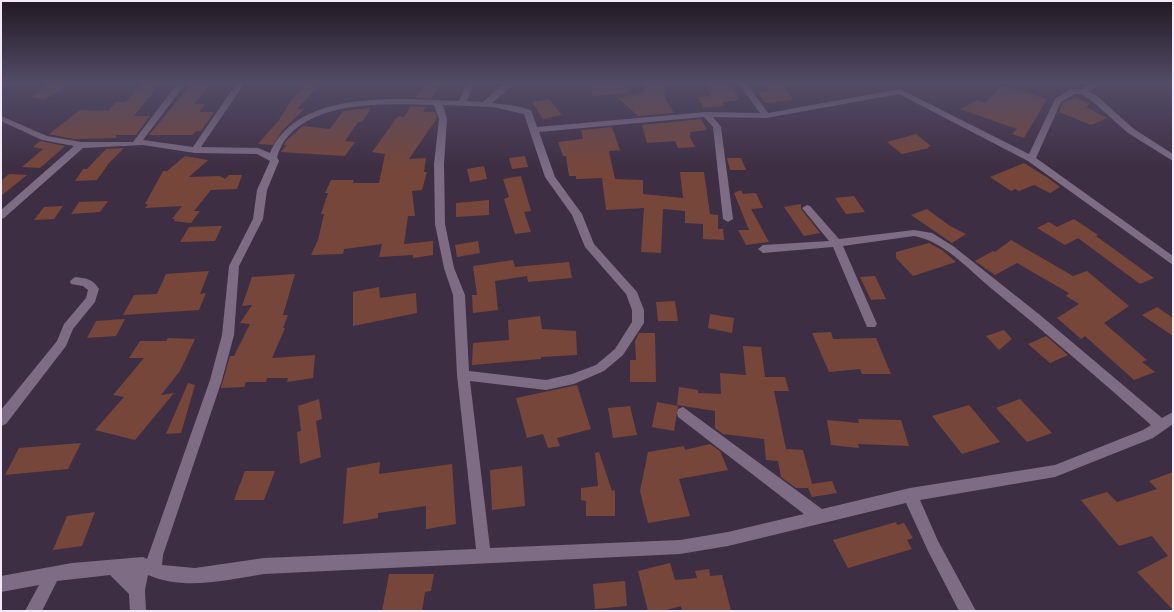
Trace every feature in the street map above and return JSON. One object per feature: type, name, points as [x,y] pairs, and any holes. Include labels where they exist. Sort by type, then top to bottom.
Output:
[{"type":"street","points":[[140,144],[137,140],[159,113]]},
{"type":"street","points":[[195,150],[221,113]]},
{"type":"street","points":[[272,157],[281,139],[294,128],[323,113]]},
{"type":"street","points":[[441,113],[443,119],[439,164],[440,224],[450,268],[459,295],[463,375],[484,557]]},
{"type":"street","points":[[463,375],[546,386],[574,379],[600,368],[619,352],[638,323],[638,310],[631,292],[588,245],[577,214],[550,177],[528,113]]},
{"type":"street","points":[[764,113],[766,116]]},
{"type":"street","points":[[534,130],[547,127],[706,114],[766,116],[784,113]]},
{"type":"street","points":[[942,113],[1031,159],[1173,261]]},
{"type":"street","points":[[1031,159],[1053,113]]},
{"type":"street","points":[[1110,113],[1131,131],[1173,158]]},
{"type":"street","points":[[706,114],[717,127],[728,220]]},
{"type":"street","points":[[1,118],[36,136],[80,145],[140,144],[195,150],[258,151],[272,157],[275,161],[263,185],[258,219],[234,266],[230,315],[216,380],[155,555],[154,565],[150,568],[137,590],[138,611]]},
{"type":"street","points":[[1,128],[12,122]]},
{"type":"street","points":[[1,216],[80,145]]},
{"type":"street","points":[[807,208],[837,243],[871,324]]},
{"type":"street","points":[[1,584],[53,574],[112,567],[150,568],[164,574],[202,575],[264,566],[680,547],[728,539],[910,495],[1055,471],[1148,434],[1167,421],[949,248],[928,235],[914,233],[837,243],[763,249]]},
{"type":"street","points":[[2,419],[62,343],[68,327],[91,299],[94,289],[86,282],[75,281]]},
{"type":"street","points":[[683,413],[820,517]]},
{"type":"street","points":[[910,495],[933,546],[968,611]]},
{"type":"street","points":[[112,567],[137,590]]},
{"type":"street","points":[[33,611],[53,574]]},
{"type":"building","points":[[77,113],[137,113],[134,116],[150,116],[136,135],[116,135],[116,138],[73,139],[49,134]]},
{"type":"building","points":[[167,113],[214,113],[201,131],[196,131],[192,135],[149,135]]},
{"type":"building","points":[[284,113],[300,113],[282,131],[273,145],[258,144]]},
{"type":"building","points":[[342,113],[368,113],[362,122],[358,122],[345,141],[355,142],[345,156],[281,152],[287,145],[284,145],[286,141],[303,126],[330,129]]},
{"type":"building","points":[[407,113],[435,113],[437,118],[409,159],[426,158],[424,172],[427,172],[422,190],[412,191],[415,216],[408,216],[404,244],[433,241],[433,255],[413,258],[413,255],[379,257],[382,244],[344,249],[343,254],[311,255],[318,240],[324,214],[321,214],[328,193],[325,193],[331,180],[354,180],[353,183],[379,183],[385,154],[372,152],[395,120],[399,116],[404,117]]},
{"type":"building","points":[[539,113],[560,113],[562,115],[543,119]]},
{"type":"building","points":[[634,113],[674,113],[638,116]]},
{"type":"building","points":[[970,113],[1039,113],[1024,138],[1012,134],[1017,129]]},
{"type":"building","points":[[1060,113],[1097,113],[1107,118],[1091,125]]},
{"type":"building","points":[[701,119],[707,130],[690,132],[691,135],[689,135],[695,147],[678,148],[675,141],[647,143],[642,125]]},
{"type":"building","points":[[612,127],[620,150],[609,151],[615,179],[643,180],[643,194],[683,198],[680,172],[704,172],[710,214],[718,215],[718,229],[723,229],[724,240],[703,239],[703,224],[685,223],[685,211],[663,209],[661,253],[641,252],[644,208],[606,210],[602,178],[576,179],[576,176],[569,176],[566,156],[563,156],[558,142],[583,139],[581,130]]},
{"type":"building","points":[[916,134],[931,146],[902,154],[887,142]]},
{"type":"building","points":[[40,141],[65,146],[40,168],[22,167],[43,149],[33,147]]},
{"type":"building","points":[[124,148],[109,163],[97,180],[75,181],[83,169],[87,169],[106,149]]},
{"type":"building","points":[[185,156],[208,160],[189,177],[220,176],[225,179],[229,175],[242,175],[237,189],[211,190],[194,211],[200,211],[191,223],[174,221],[175,219],[172,219],[182,206],[145,208],[148,204],[145,204],[163,171],[167,171]]},
{"type":"building","points":[[525,156],[528,167],[512,169],[509,158]]},
{"type":"building","points":[[727,158],[741,158],[746,170],[730,170]]},
{"type":"building","points":[[1024,163],[1060,187],[1050,193],[1034,185],[1019,191],[1015,189],[1011,191],[990,177]]},
{"type":"building","points":[[484,166],[487,179],[470,182],[467,169]]},
{"type":"building","points":[[9,174],[27,175],[1,196],[1,181]]},
{"type":"building","points":[[521,176],[531,211],[524,212],[531,232],[515,234],[504,199],[509,197],[503,179]]},
{"type":"building","points":[[741,190],[743,194],[756,193],[763,208],[751,209],[769,242],[746,245],[738,230],[749,230],[734,193]]},
{"type":"building","points":[[854,196],[865,212],[846,214],[835,198]]},
{"type":"building","points":[[489,200],[489,215],[456,217],[456,203]]},
{"type":"building","points":[[108,201],[100,212],[71,214],[79,202]]},
{"type":"building","points":[[801,204],[801,209],[820,233],[804,236],[784,207]]},
{"type":"building","points":[[63,206],[54,219],[34,220],[44,207]]},
{"type":"building","points":[[927,209],[950,226],[966,234],[952,243],[911,215]]},
{"type":"building","points":[[1074,219],[1154,278],[1140,284],[1078,238],[1065,245],[1037,228],[1049,222],[1057,227]]},
{"type":"building","points":[[222,226],[215,241],[180,242],[189,227]]},
{"type":"building","points":[[1011,240],[1073,276],[1087,271],[1129,306],[1104,323],[1147,360],[1142,362],[1155,372],[1134,380],[1085,336],[1081,339],[1057,318],[1079,304],[1066,296],[1069,293],[1017,263],[995,275],[975,261],[993,251],[995,252]]},
{"type":"building","points":[[478,241],[480,253],[457,257],[455,245]]},
{"type":"building","points":[[929,243],[942,250],[956,262],[913,276],[896,258],[896,252]]},
{"type":"building","points":[[513,260],[515,267],[569,262],[572,278],[528,282],[527,276],[495,281],[498,310],[473,313],[472,295],[477,295],[473,266]]},
{"type":"building","points":[[209,271],[200,294],[206,293],[199,310],[123,315],[134,295],[157,294],[166,274]]},
{"type":"building","points":[[295,274],[283,315],[288,315],[283,328],[285,328],[272,358],[315,355],[313,378],[287,382],[288,378],[267,378],[266,382],[246,382],[244,387],[221,388],[230,356],[234,356],[250,324],[240,323],[252,305],[242,306],[252,277]]},
{"type":"building","points":[[875,276],[886,299],[871,300],[860,277]]},
{"type":"building","points":[[379,287],[380,298],[416,293],[417,313],[353,326],[353,292]]},
{"type":"building","points":[[675,301],[678,321],[658,321],[656,302]]},
{"type":"building","points":[[1157,307],[1173,318],[1173,336],[1142,315]]},
{"type":"building","points":[[710,314],[734,318],[732,333],[708,328]]},
{"type":"building","points":[[540,316],[542,329],[576,331],[577,355],[472,365],[473,343],[509,340],[508,320]]},
{"type":"building","points":[[125,319],[116,336],[87,338],[96,321]]},
{"type":"building","points":[[1004,330],[1012,339],[999,350],[986,336]]},
{"type":"building","points":[[831,332],[833,339],[876,338],[891,374],[862,374],[860,369],[829,372],[812,333]]},
{"type":"building","points":[[639,333],[655,333],[656,382],[630,382],[630,360],[636,360],[635,341]]},
{"type":"building","points":[[1046,336],[1068,355],[1050,363],[1028,344]]},
{"type":"building","points":[[168,338],[195,339],[180,371],[161,395],[174,393],[135,440],[95,430],[124,397],[113,395],[144,358],[129,358],[140,341],[166,341]]},
{"type":"building","points":[[743,346],[761,347],[765,377],[785,377],[789,391],[774,391],[786,449],[803,450],[812,484],[832,481],[837,493],[812,497],[808,488],[796,488],[781,477],[778,461],[766,460],[764,439],[723,434],[715,428],[715,411],[677,405],[679,387],[698,390],[698,393],[721,394],[720,373],[746,375]]},
{"type":"building","points":[[188,383],[195,385],[181,433],[166,434]]},
{"type":"building","points":[[577,385],[591,429],[557,438],[560,446],[548,448],[543,434],[527,438],[516,398]]},
{"type":"building","points":[[319,399],[322,419],[316,421],[321,457],[300,464],[297,432],[301,431],[298,406]]},
{"type":"building","points":[[1020,399],[1052,433],[1027,442],[996,408]]},
{"type":"building","points":[[657,402],[678,406],[674,431],[652,427]]},
{"type":"building","points":[[969,405],[1000,442],[962,454],[932,416]]},
{"type":"building","points":[[630,406],[637,435],[613,438],[608,408]]},
{"type":"building","points":[[858,419],[901,420],[909,446],[858,444],[859,448],[831,445],[827,420],[859,423]]},
{"type":"building","points":[[81,443],[68,469],[5,475],[19,448]]},
{"type":"building","points":[[710,444],[720,451],[728,470],[679,479],[690,516],[648,523],[640,491],[648,452],[684,446],[685,450]]},
{"type":"building","points":[[599,452],[612,491],[615,490],[615,516],[586,516],[586,501],[581,500],[581,488],[598,486],[595,453]]},
{"type":"building","points":[[380,462],[379,474],[452,464],[456,524],[426,529],[426,506],[378,513],[378,518],[343,524],[347,468]]},
{"type":"building","points":[[522,466],[525,506],[492,510],[490,470]]},
{"type":"building","points":[[245,471],[275,471],[264,500],[234,500]]},
{"type":"building","points":[[1173,472],[1173,610],[1137,572],[1168,556],[1152,536],[1119,546],[1081,500],[1107,492],[1117,502],[1157,489],[1149,481]]},
{"type":"building","points":[[95,512],[82,546],[53,550],[67,516]]},
{"type":"building","points":[[896,522],[897,525],[904,523],[913,538],[907,540],[912,549],[848,568],[833,540]]},
{"type":"building","points":[[670,563],[675,580],[697,578],[695,571],[709,569],[710,576],[722,575],[731,611],[682,611],[681,606],[663,611],[648,611],[638,571]]},
{"type":"building","points":[[389,574],[434,574],[431,591],[425,592],[422,611],[382,611]]},
{"type":"building","points":[[625,581],[627,606],[595,609],[593,584]]}]
